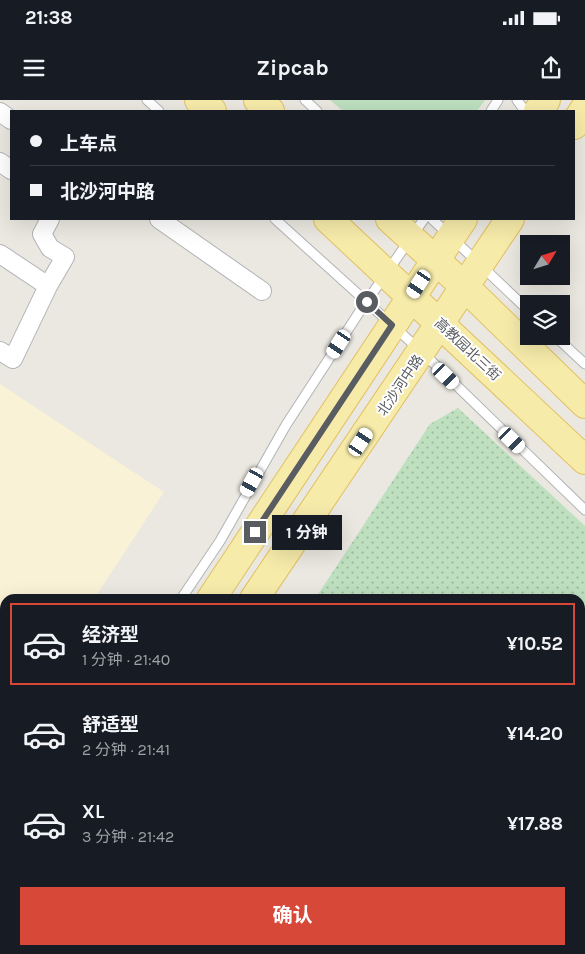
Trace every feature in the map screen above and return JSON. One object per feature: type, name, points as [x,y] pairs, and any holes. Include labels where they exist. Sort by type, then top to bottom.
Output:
[{"type":"main road","points":[[200,100],[211,110]]},
{"type":"main road","points":[[258,100],[269,110]]},
{"type":"main road","points":[[575,123],[585,108]]},
{"type":"main road","name":"高教园北三街","points":[[329,220],[442,323],[585,460]]},
{"type":"main road","points":[[393,220],[418,229],[434,260],[585,404]]},
{"type":"main road","name":"北沙河中路","points":[[257,594],[442,323],[509,220]]},
{"type":"main road","points":[[214,594],[412,296],[434,260],[449,225]]},
{"type":"street","points":[[0,351],[13,359],[48,286],[65,257],[50,248],[42,234],[49,220]]},
{"type":"street","points":[[160,220],[262,291]]},
{"type":"street","points":[[0,254],[48,286]]},
{"type":"lane","points":[[147,100],[158,110]]},
{"type":"lane","points":[[305,100],[316,110]]},
{"type":"lane","points":[[276,220],[422,352],[585,510]]},
{"type":"lane","points":[[449,225],[480,264],[520,302]]},
{"type":"lane","points":[[184,594],[220,542],[270,450],[367,302],[418,229]]},
{"type":"lane","points":[[565,345],[585,364]]},
{"type":"shaded area","points":[[0,384],[164,492],[97,594],[0,594]]},
{"type":"green space","points":[[330,100],[485,100],[478,110],[342,110]]},
{"type":"green space","points":[[458,408],[585,526],[585,594],[318,594],[430,424]]},
{"type":"route","points":[[255,532],[392,325],[367,302]]}]
